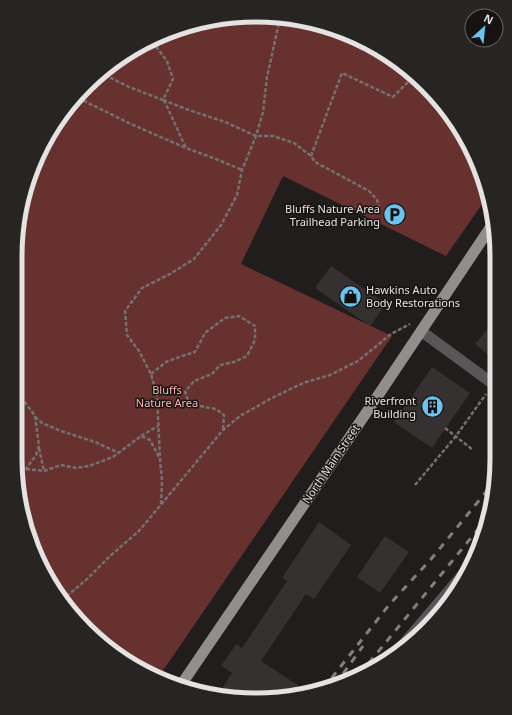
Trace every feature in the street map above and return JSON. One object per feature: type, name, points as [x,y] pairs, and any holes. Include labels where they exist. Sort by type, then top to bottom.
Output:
[{"type":"main road","name":"North Main Street","points":[[183,682],[488,230]]},
{"type":"street","points":[[421,331],[490,386]]},
{"type":"lane","points":[[408,637],[456,581]]},
{"type":"path","points":[[161,504],[162,481],[157,396],[151,374],[139,351],[127,335],[125,311],[142,288],[170,274],[194,259],[221,225],[238,195],[242,170],[256,136],[263,112],[267,77],[279,23]]},
{"type":"path","points":[[155,45],[167,61],[173,79],[164,100],[186,148]]},
{"type":"path","points":[[311,156],[342,73],[393,97],[410,80]]},
{"type":"path","points":[[107,76],[129,87],[225,122],[256,136],[273,136],[294,143],[311,156],[315,162],[369,191],[377,200],[379,207]]},
{"type":"path","points":[[82,100],[133,125],[242,170]]},
{"type":"path","points":[[151,374],[166,362],[195,352],[205,333],[225,318],[240,316],[255,326],[255,340],[247,356],[234,362],[220,365],[212,374],[194,381],[185,392],[188,400],[194,405],[216,410],[224,415],[223,430]]},
{"type":"path","points":[[66,596],[138,531],[223,430],[240,416],[303,383],[330,375],[358,361],[391,334],[409,324],[421,331]]},
{"type":"path","points":[[415,485],[456,436],[490,391]]},
{"type":"path","points":[[22,399],[42,423],[95,442],[118,453]]},
{"type":"path","points":[[26,469],[36,456],[39,446],[35,416]]},
{"type":"path","points":[[23,470],[26,469],[44,471],[61,465],[76,468],[89,466],[113,457],[141,436],[158,426]]},
{"type":"path","points":[[446,428],[474,450]]},
{"type":"path","points":[[141,436],[150,440],[160,459]]},
{"type":"path","points":[[38,438],[44,471]]},
{"type":"green space","name":"Bluffs Nature Area","points":[[256,22],[302,26],[331,34],[373,53],[386,61],[410,80],[442,114],[454,131],[453,133],[459,139],[478,181],[484,202],[446,256],[283,176],[241,264],[392,336],[161,673],[126,654],[102,635],[80,613],[61,589],[46,562],[34,534],[26,505],[22,459],[22,256],[26,210],[40,166],[61,126],[80,102],[102,80],[126,61],[139,53],[181,34],[210,26]]},
{"type":"building","name":"Hawkins Auto Body Restorations","points":[[331,266],[386,304],[370,326],[315,288]]},
{"type":"building","points":[[490,326],[490,356],[475,344]]},
{"type":"building","name":"Riverfront Building","points":[[432,367],[470,393],[432,448],[394,422]]},
{"type":"building","points":[[319,522],[351,545],[314,599],[306,594],[261,661],[298,685],[295,690],[256,693],[221,690],[232,673],[221,666],[236,644],[242,648],[287,581],[282,578]]},
{"type":"building","points":[[385,536],[409,552],[380,593],[357,577]]},
{"type":"railway","points":[[329,682],[389,605],[432,558],[488,490]]},
{"type":"railway","points":[[368,665],[480,527]]},
{"type":"railway","points":[[341,677],[363,646]]},
{"type":"place","name":"Bluffs Nature Area Trailhead Parking","points":[[395,215]]},
{"type":"place","name":"Hawkins Auto Body Restorations","points":[[350,296]]},
{"type":"place","name":"Riverfront Building","points":[[432,407]]}]
